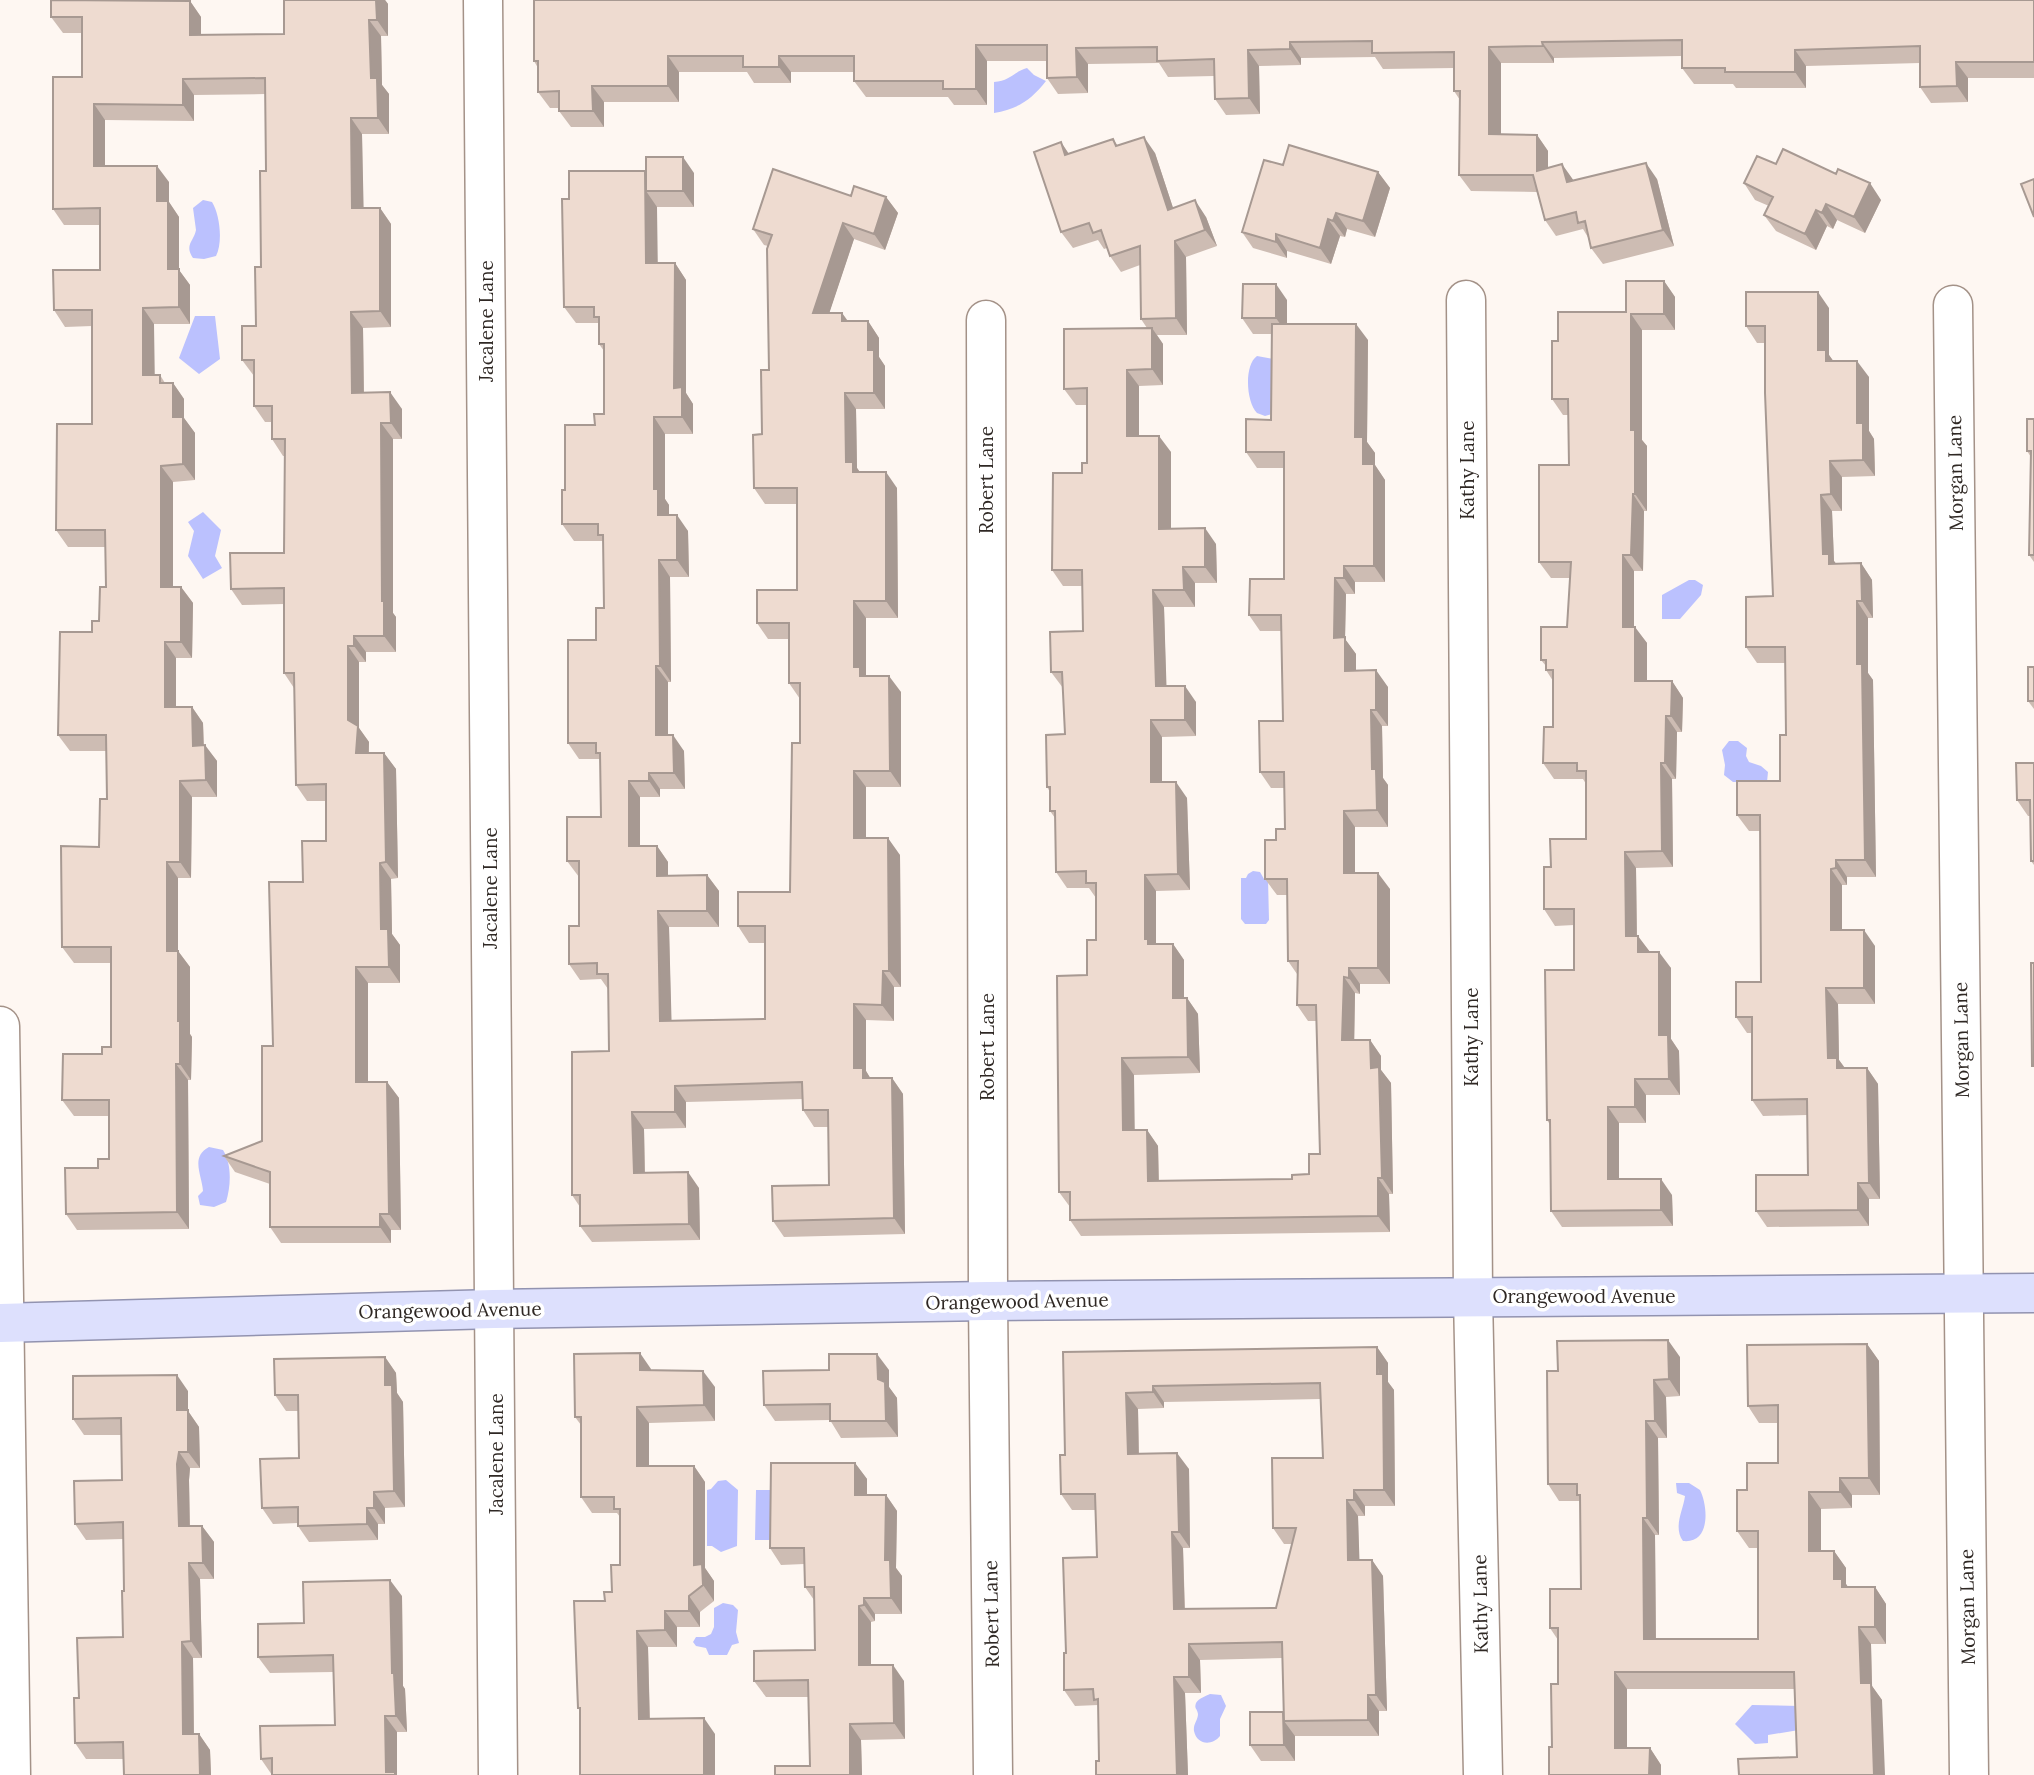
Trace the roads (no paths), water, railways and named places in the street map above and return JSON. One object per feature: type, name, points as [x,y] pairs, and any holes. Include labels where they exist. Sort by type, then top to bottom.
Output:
[{"type":"main road","name":"Orangewood Avenue","points":[[3,1323],[494,1309],[988,1301],[2034,1293]]},
{"type":"street","name":"Jacalene Lane","points":[[483,0],[498,1775]]},
{"type":"street","name":"Kathy Lane","points":[[1466,300],[1473,1296],[1483,1775]]},
{"type":"street","name":"Morgan Lane","points":[[1953,305],[1969,1775]]},
{"type":"street","name":"Robert Lane","points":[[986,320],[988,1301],[993,1775]]},
{"type":"street","points":[[0,1026],[11,1775]]},
{"type":"water","points":[[1027,68],[1046,81],[1023,103],[994,113],[994,82]]},
{"type":"water","points":[[203,200],[212,202],[215,207],[220,236],[216,256],[204,259],[193,258],[189,250],[196,230],[193,208]]},
{"type":"water","points":[[195,316],[215,316],[220,359],[199,374],[179,358]]},
{"type":"water","points":[[1257,356],[1273,359],[1272,414],[1265,416],[1253,408],[1249,393],[1248,375]]},
{"type":"water","points":[[203,512],[221,530],[215,556],[222,568],[203,579],[188,556],[194,531],[188,522]]},
{"type":"water","points":[[1689,580],[1703,585],[1701,595],[1680,619],[1662,619],[1662,595]]},
{"type":"water","points":[[1729,741],[1738,741],[1747,748],[1746,756],[1749,762],[1768,772],[1767,782],[1733,782],[1724,775],[1722,750]]},
{"type":"water","points":[[1253,871],[1260,872],[1264,879],[1268,879],[1269,920],[1266,924],[1245,924],[1241,919],[1241,878],[1246,878]]},
{"type":"water","points":[[209,1147],[223,1150],[229,1168],[230,1182],[226,1202],[214,1207],[200,1205],[198,1196],[203,1191],[198,1161],[203,1151]]},
{"type":"water","points":[[726,1480],[738,1490],[737,1546],[721,1552],[707,1546],[707,1490],[718,1481]]},
{"type":"water","points":[[1676,1483],[1689,1483],[1700,1490],[1703,1497],[1705,1523],[1699,1537],[1692,1540],[1683,1541],[1680,1536],[1679,1525],[1685,1496],[1677,1493]]},
{"type":"water","points":[[756,1490],[778,1490],[789,1540],[755,1540]]},
{"type":"water","points":[[723,1603],[733,1605],[738,1610],[736,1632],[739,1643],[732,1645],[727,1655],[709,1655],[706,1648],[696,1646],[693,1642],[696,1637],[711,1634],[714,1627],[714,1608]]},
{"type":"water","points":[[1210,1694],[1221,1695],[1226,1706],[1220,1719],[1220,1736],[1209,1743],[1198,1739],[1194,1726],[1198,1714],[1196,1703]]},
{"type":"water","points":[[1752,1705],[1799,1706],[1799,1730],[1768,1735],[1768,1743],[1755,1744],[1735,1724]]}]
